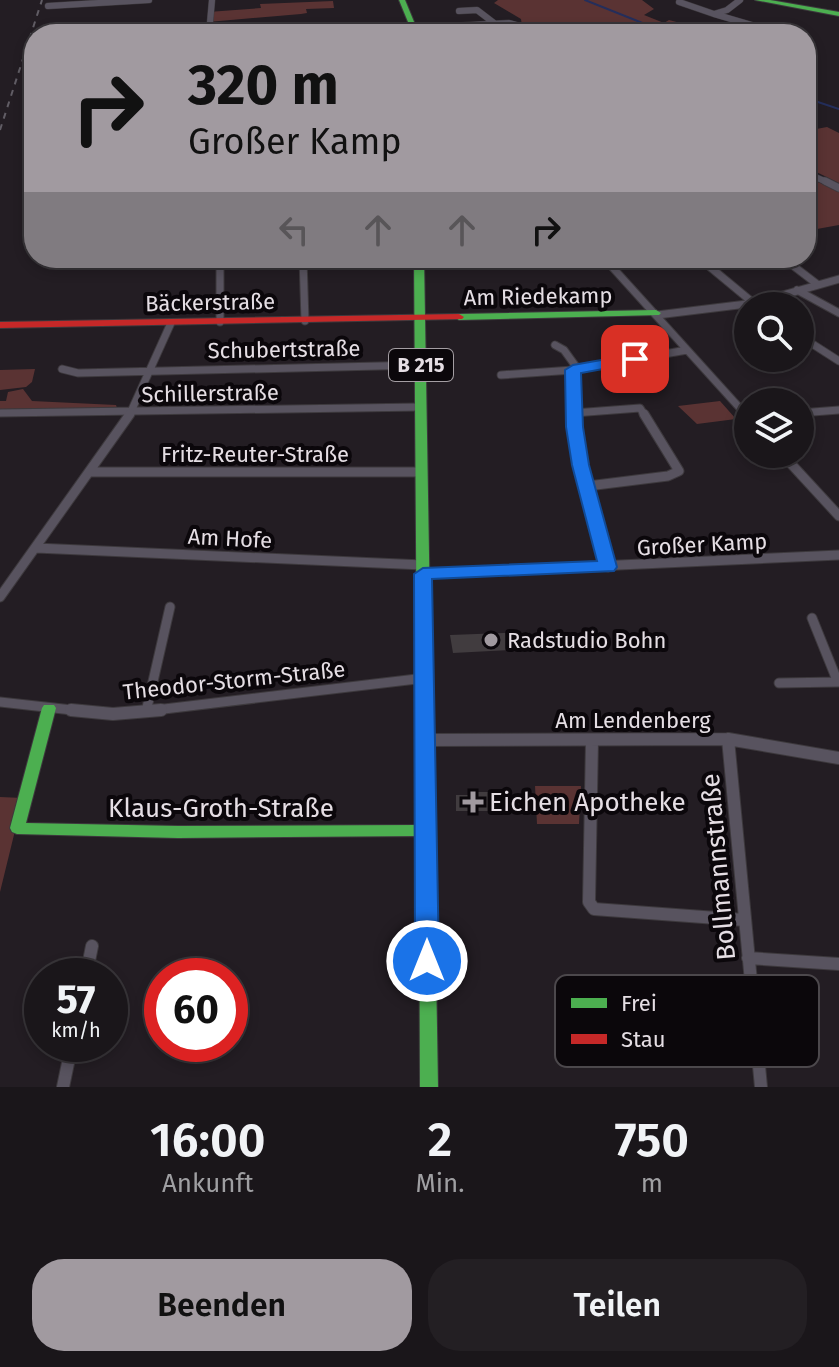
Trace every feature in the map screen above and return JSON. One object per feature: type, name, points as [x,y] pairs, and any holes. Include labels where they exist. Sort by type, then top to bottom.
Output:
[{"type":"street","points":[[48,6],[149,0]]},
{"type":"street","points":[[209,24],[212,0]]},
{"type":"street","points":[[402,0],[412,24]]},
{"type":"street","points":[[714,14],[727,10],[740,0]]},
{"type":"street","points":[[758,0],[839,14]]},
{"type":"street","points":[[679,2],[750,24]]},
{"type":"street","points":[[459,11],[477,10],[494,23]]},
{"type":"street","points":[[736,24],[740,21]]},
{"type":"street","points":[[484,24],[510,24]]},
{"type":"street","points":[[816,178],[839,188]]},
{"type":"street","points":[[220,268],[220,322]]},
{"type":"street","points":[[303,268],[305,321]]},
{"type":"street","name":"B 215","points":[[419,268],[429,1087]]},
{"type":"street","points":[[613,268],[734,402]]},
{"type":"street","points":[[711,268],[740,292]]},
{"type":"street","points":[[796,268],[817,284]]},
{"type":"street","name":"Am Riedekamp","points":[[792,292],[839,279]]},
{"type":"street","points":[[797,290],[839,313]]},
{"type":"street","name":"Am Riedekamp","points":[[420,318],[657,314],[734,307]]},
{"type":"street","name":"Bäckerstraße","points":[[0,325],[420,318]]},
{"type":"street","points":[[0,597],[133,413],[148,370],[171,323]]},
{"type":"street","points":[[555,345],[564,350],[575,369],[574,413],[581,465],[608,567]]},
{"type":"street","points":[[814,345],[839,361]]},
{"type":"street","points":[[501,375],[575,369],[687,350]]},
{"type":"street","name":"Schubertstraße","points":[[62,369],[78,373],[421,365]]},
{"type":"street","name":"Schillerstraße","points":[[0,413],[421,407]]},
{"type":"street","points":[[574,413],[640,408],[679,471],[668,476],[588,486]]},
{"type":"street","points":[[814,412],[839,410]]},
{"type":"street","points":[[795,468],[839,516]]},
{"type":"street","name":"Fritz-Reuter-Straße","points":[[89,472],[422,472]]},
{"type":"street","name":"Am Hofe","points":[[36,548],[423,570]]},
{"type":"street","name":"Großer Kamp","points":[[423,570],[608,567],[839,555]]},
{"type":"street","points":[[146,712],[170,607]]},
{"type":"street","points":[[779,683],[838,683],[812,618]]},
{"type":"street","name":"Theodor-Storm-Straße","points":[[0,702],[113,714],[425,678]]},
{"type":"street","name":"Klaus-Groth-Straße","points":[[49,708],[17,828],[178,832],[425,830]]},
{"type":"street","name":"Am Lendenberg","points":[[425,740],[728,739],[839,758]]},
{"type":"street","name":"Bollmannstraße","points":[[728,739],[750,975]]},
{"type":"street","points":[[592,740],[589,902],[594,909],[744,920]]},
{"type":"street","points":[[90,958],[92,946]]},
{"type":"street","points":[[748,958],[839,964]]},
{"type":"street","points":[[63,1087],[68,1062]]},
{"type":"street","name":"Bollmannstraße","points":[[759,1067],[761,1087]]},
{"type":"shaded area","points":[[498,0],[642,0],[654,9],[644,15],[664,23],[669,20],[684,24],[522,24],[521,19],[494,3]]},
{"type":"shaded area","points":[[333,1],[334,8],[306,9],[307,13],[208,22],[208,12],[261,8],[260,4]]},
{"type":"shaded area","points":[[827,127],[839,133],[839,183],[816,172],[816,129]]},
{"type":"shaded area","points":[[816,181],[839,191],[839,225],[816,229]]},
{"type":"shaded area","points":[[35,369],[32,382],[26,387],[0,390],[0,370]]},
{"type":"shaded area","points":[[23,389],[32,401],[116,405],[117,408],[0,409],[0,401],[6,401],[8,392]]},
{"type":"shaded area","points":[[720,401],[734,419],[697,424],[678,406]]},
{"type":"shaded area","points":[[535,786],[581,786],[579,824],[537,824]]},
{"type":"shaded area","points":[[0,797],[23,798],[0,892]]},
{"type":"building","name":"Radstudio Bohn","points":[[529,632],[532,649],[453,653],[450,635]]},
{"type":"building","name":"Eichen Apotheke","points":[[478,792],[493,792],[494,811],[456,811],[456,795],[478,795]]},
{"type":"waterway","points":[[585,0],[645,24]]},
{"type":"waterway","points":[[816,101],[839,109]]},
{"type":"railway","points":[[34,24],[42,0]]},
{"type":"railway","points":[[0,130],[24,56]]},
{"type":"traffic: fast","points":[[402,0],[412,24]]},
{"type":"traffic: fast","points":[[758,0],[839,14]]},
{"type":"traffic: fast","points":[[419,268],[429,1087]]},
{"type":"traffic: fast","points":[[459,317],[656,313]]},
{"type":"traffic: fast","points":[[49,708],[17,828],[178,832],[425,830]]},
{"type":"traffic: jam","points":[[0,325],[459,317]]},
{"type":"place","name":"Radstudio Bohn","points":[[491,640]]},
{"type":"place","name":"Eichen Apotheke","points":[[473,802]]},
{"type":"route","points":[[427,961],[423,574],[608,567],[574,427],[573,370],[635,359]]}]
